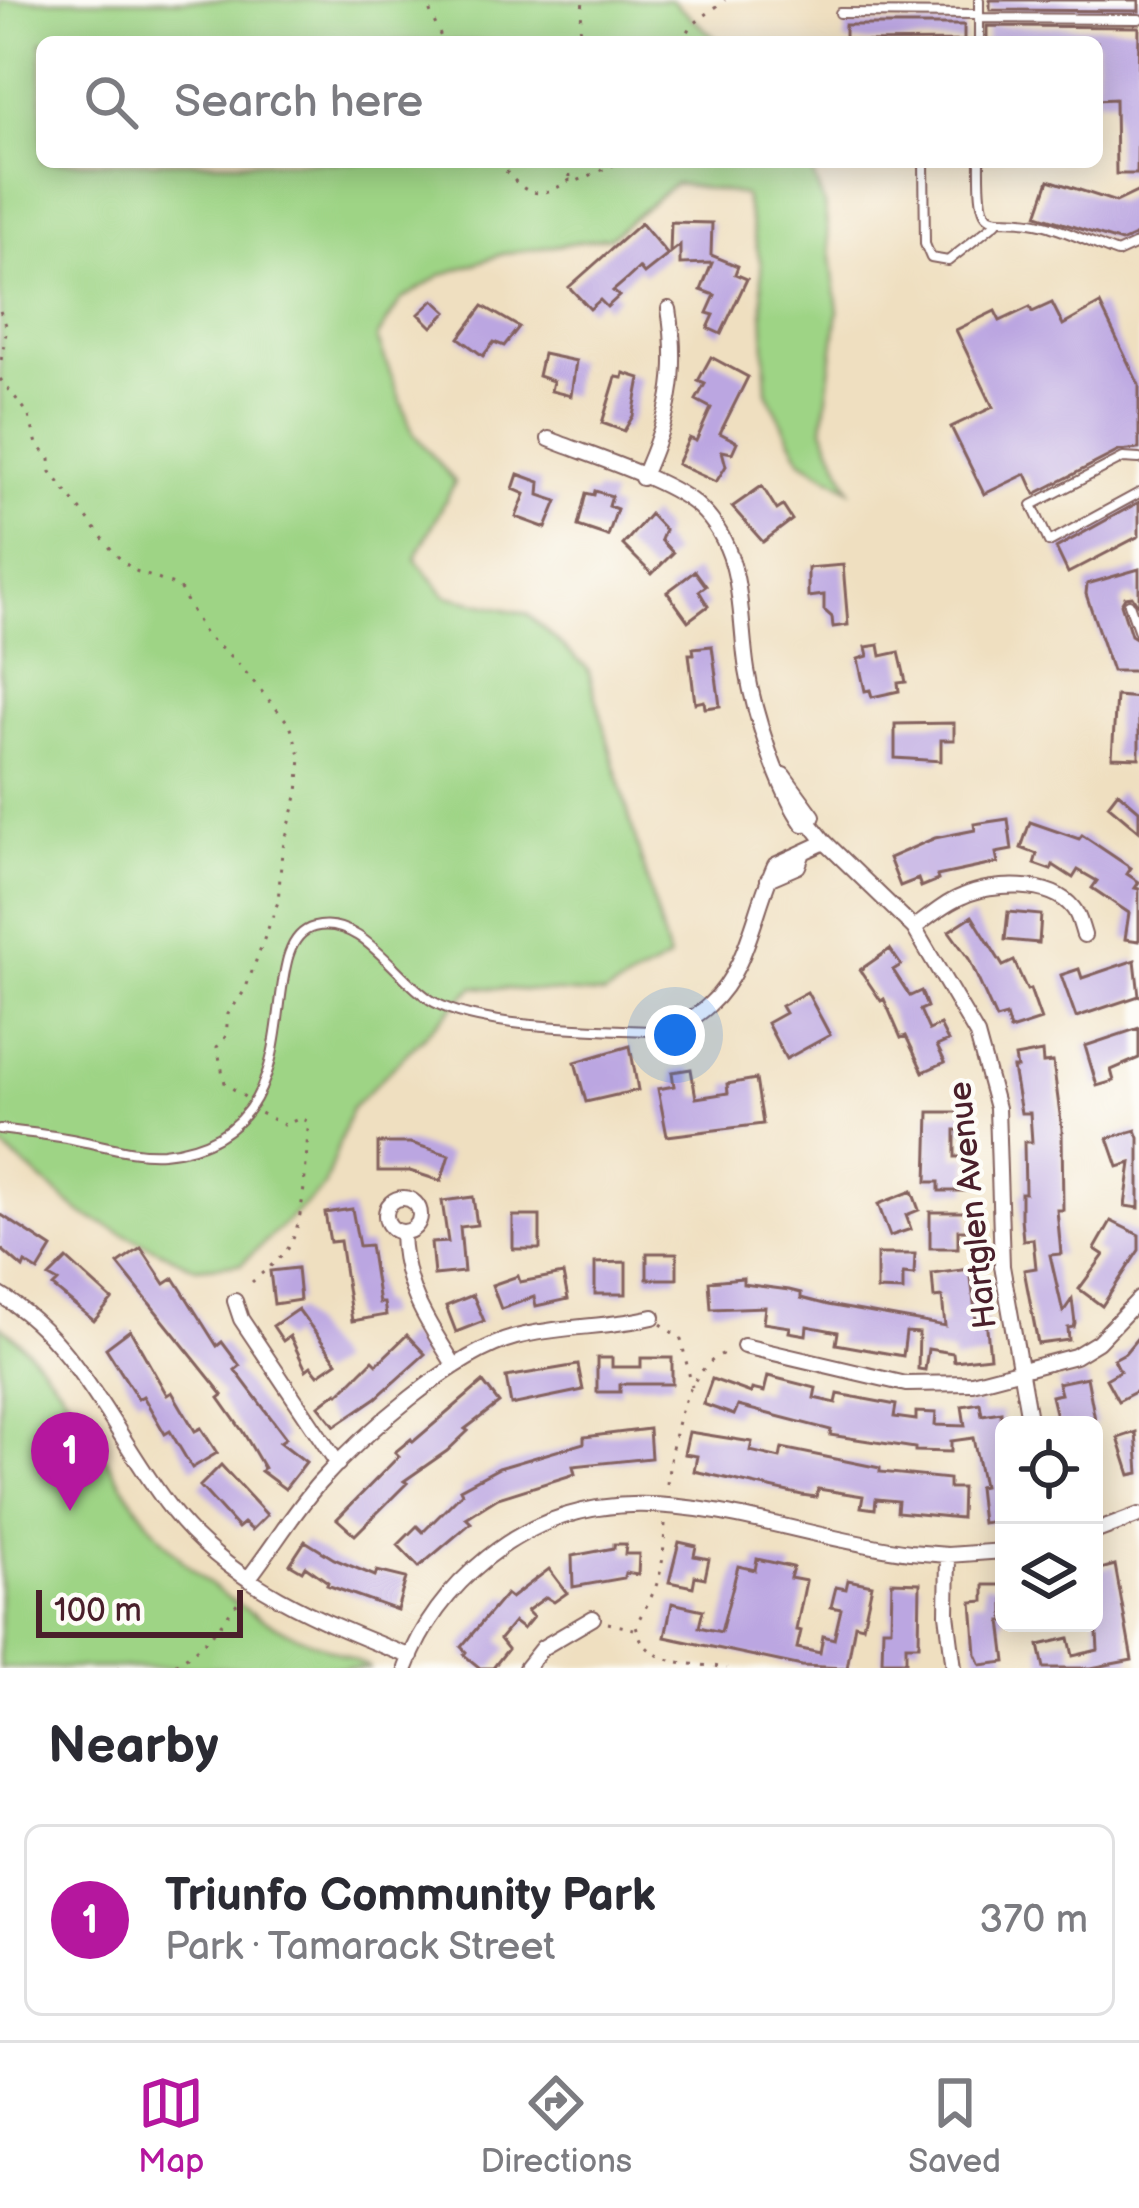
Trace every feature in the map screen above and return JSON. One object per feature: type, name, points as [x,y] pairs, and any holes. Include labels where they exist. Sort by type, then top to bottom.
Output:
[{"type":"street","points":[[641,478],[670,405],[669,309]]},
{"type":"street","name":"Hartglen Avenue","points":[[549,439],[700,508],[731,555],[747,669],[779,771],[813,816],[811,823],[824,842],[914,928],[977,1035],[993,1088],[1002,1266],[1028,1416]]},
{"type":"street","points":[[669,1033],[709,1006],[728,983],[768,879],[798,866],[802,855],[824,842]]},
{"type":"street","points":[[914,928],[967,894],[1027,888],[1069,903],[1084,935]]},
{"type":"street","points":[[402,1232],[408,1286],[455,1366]]},
{"type":"street","points":[[0,1295],[45,1331],[67,1356],[184,1525],[276,1598],[409,1662],[423,1629],[449,1594],[498,1549],[553,1520],[599,1507],[666,1504],[871,1547],[948,1555],[995,1552]]},
{"type":"street","points":[[744,1346],[906,1384],[972,1383],[1054,1364],[1088,1348],[1139,1300]]},
{"type":"street","points":[[235,1301],[241,1318],[338,1464]]},
{"type":"street","points":[[248,1579],[338,1464],[455,1366],[514,1337],[652,1317]]},
{"type":"street","points":[[1103,1529],[1139,1515]]},
{"type":"street","points":[[948,1555],[947,1614],[954,1668]]},
{"type":"street","points":[[526,1668],[542,1648],[593,1618]]},
{"type":"lane","points":[[979,0],[979,36]]},
{"type":"lane","points":[[840,14],[1139,19]]},
{"type":"lane","points":[[924,168],[925,244],[931,258],[947,261],[996,223],[1041,224],[1117,253],[1139,243]]},
{"type":"lane","points":[[980,168],[980,199],[985,213],[996,223]]},
{"type":"lane","points":[[1139,459],[1123,458],[1032,505],[1049,542],[1139,493]]},
{"type":"lane","points":[[1129,604],[1139,632]]},
{"type":"lane","points":[[0,1129],[158,1153],[201,1144],[225,1132],[253,1106],[273,1060],[288,954],[297,936],[310,927],[340,928],[374,946],[423,995],[456,1012],[669,1033]]},
{"type":"path","points":[[425,0],[440,36]]},
{"type":"path","points":[[579,36],[583,0]]},
{"type":"path","points":[[686,36],[691,26],[724,0]]},
{"type":"path","points":[[503,168],[519,187],[532,193],[551,193],[570,180]]},
{"type":"path","points":[[569,168],[570,180]]},
{"type":"path","points":[[570,180],[606,168]]},
{"type":"path","points":[[0,311],[7,327],[0,366]]},
{"type":"path","points":[[0,379],[28,413],[37,444],[50,459],[51,472],[115,554],[133,570],[179,587],[205,635],[274,703],[298,740],[298,794],[282,850],[278,902],[245,990],[228,1014],[226,1036],[217,1047],[225,1083],[284,1125],[301,1118],[307,1121],[303,1198],[295,1234],[286,1250],[252,1282]]},
{"type":"path","points":[[652,1317],[681,1339],[693,1389]]},
{"type":"path","points":[[667,1484],[679,1413],[716,1356],[744,1346]]},
{"type":"path","points":[[635,1630],[662,1573],[664,1524]]},
{"type":"path","points":[[164,1668],[179,1663],[240,1599]]},
{"type":"path","points":[[593,1618],[635,1630],[670,1666],[727,1668]]},
{"type":"green space","points":[[0,0],[671,0],[713,36],[36,36],[36,168],[810,168],[824,204],[838,311],[823,428],[850,489],[801,460],[767,392],[761,264],[744,195],[675,183],[610,237],[503,254],[441,275],[401,300],[377,338],[413,433],[455,482],[415,559],[446,596],[527,614],[588,669],[669,959],[604,995],[473,987],[351,1109],[324,1187],[241,1264],[196,1268],[82,1214],[0,1145]]},
{"type":"green space","points":[[0,1325],[52,1377],[133,1501],[191,1568],[226,1597],[265,1620],[371,1668],[0,1668]]},
{"type":"building","points":[[990,0],[1139,0],[1139,11],[990,10]]},
{"type":"building","points":[[845,25],[964,25],[964,36],[845,36]]},
{"type":"building","points":[[987,26],[1139,27],[1137,174],[1116,174],[1115,99],[1103,100],[1103,36],[987,36]]},
{"type":"building","points":[[1049,180],[1116,202],[1139,191],[1139,234],[1121,242],[1037,215]]},
{"type":"building","points":[[671,222],[712,223],[711,255],[738,266],[735,274],[747,279],[721,334],[708,328],[714,315],[707,313],[715,295],[701,290],[712,263],[680,264],[680,245],[670,253]]},
{"type":"building","points":[[641,223],[668,255],[644,274],[639,268],[613,291],[619,296],[607,307],[600,300],[590,309],[569,287]]},
{"type":"building","points":[[434,300],[447,312],[432,327],[419,314]]},
{"type":"building","points":[[1052,303],[1063,325],[1100,304],[1139,385],[1139,449],[1119,451],[1035,494],[1026,474],[984,494],[951,427],[993,407],[956,330],[995,311],[1000,321]]},
{"type":"building","points":[[483,306],[519,327],[504,346],[494,342],[483,356],[459,338]]},
{"type":"building","points":[[543,354],[576,361],[571,396],[551,391],[553,381],[538,376]]},
{"type":"building","points":[[711,357],[748,377],[720,433],[737,442],[732,453],[722,451],[726,466],[716,482],[677,464],[689,438],[696,441],[711,408],[696,400],[705,384],[698,381]]},
{"type":"building","points":[[624,373],[640,378],[633,416],[624,431],[602,423],[616,377],[623,378]]},
{"type":"building","points":[[518,474],[540,482],[539,495],[557,501],[546,528],[516,517],[525,494],[513,489]]},
{"type":"building","points":[[762,486],[777,510],[783,506],[792,520],[763,542],[732,507]]},
{"type":"building","points":[[595,491],[612,496],[609,506],[617,509],[608,536],[578,526],[586,493],[594,495]]},
{"type":"building","points":[[1139,502],[1139,536],[1068,573],[1056,548]]},
{"type":"building","points":[[650,514],[665,530],[661,540],[673,553],[652,574],[623,545]]},
{"type":"building","points":[[843,565],[848,625],[833,627],[832,617],[824,610],[824,595],[808,597],[808,568]]},
{"type":"building","points":[[1139,569],[1139,607],[1132,596],[1121,604],[1131,635],[1139,640],[1139,671],[1112,671],[1086,594],[1087,584]]},
{"type":"building","points":[[695,571],[706,586],[699,591],[708,606],[688,621],[667,592]]},
{"type":"building","points":[[879,645],[881,656],[899,652],[906,682],[898,683],[899,691],[872,697],[870,690],[865,691],[858,659],[868,656],[866,647]]},
{"type":"building","points":[[712,646],[720,706],[705,708],[704,701],[695,703],[689,654],[694,654],[693,648]]},
{"type":"building","points":[[1116,696],[1139,698],[1139,758],[1112,757]]},
{"type":"building","points":[[954,723],[954,740],[941,740],[941,761],[895,758],[895,724]]},
{"type":"building","points":[[1118,792],[1139,810],[1139,831],[1108,805]]},
{"type":"building","points":[[1008,819],[1012,850],[996,853],[998,863],[937,876],[938,880],[921,887],[918,879],[900,886],[889,858],[935,838],[975,830],[974,824]]},
{"type":"building","points":[[1030,822],[1079,839],[1082,835],[1131,868],[1127,874],[1139,882],[1135,888],[1139,889],[1139,941],[1125,939],[1129,913],[1092,888],[1097,881],[1078,870],[1073,878],[1053,865],[1051,870],[1034,864],[1037,854],[1021,848]]},
{"type":"building","points":[[1008,912],[1041,915],[1039,943],[1005,940]]},
{"type":"building","points":[[972,916],[1003,966],[1014,961],[1041,1020],[1010,1030],[1006,1016],[996,1019],[969,959],[949,931]]},
{"type":"building","points":[[890,949],[901,965],[893,970],[910,996],[921,991],[927,1007],[920,1010],[929,1030],[940,1025],[948,1041],[937,1046],[945,1062],[923,1072],[884,999],[860,970]]},
{"type":"building","points":[[1135,960],[1139,996],[1076,1017],[1061,975],[1079,969],[1082,978]]},
{"type":"building","points":[[807,992],[830,1035],[786,1059],[767,1023],[785,1013],[781,1006]]},
{"type":"building","points":[[1139,1028],[1139,1058],[1111,1070],[1114,1081],[1097,1086],[1085,1046]]},
{"type":"building","points":[[630,1046],[638,1090],[586,1102],[575,1062]]},
{"type":"building","points":[[1042,1052],[1043,1063],[1053,1062],[1062,1129],[1063,1210],[1057,1210],[1061,1254],[1050,1255],[1063,1312],[1072,1299],[1075,1323],[1068,1328],[1069,1340],[1038,1344],[1024,1270],[1036,1268],[1033,1239],[1023,1240],[1021,1218],[1024,1142],[1032,1142],[1030,1113],[1021,1113],[1013,1068],[1017,1068],[1015,1057]]},
{"type":"building","points":[[691,1069],[696,1098],[728,1093],[727,1084],[756,1079],[763,1124],[667,1136],[658,1089],[674,1086],[672,1072]]},
{"type":"building","points":[[929,1112],[966,1112],[966,1130],[955,1130],[955,1157],[968,1157],[968,1191],[939,1191],[939,1182],[927,1182]]},
{"type":"building","points":[[1136,1130],[1139,1208],[1125,1206],[1131,1163],[1118,1167],[1108,1138]]},
{"type":"building","points":[[378,1143],[411,1143],[449,1155],[441,1181],[410,1171],[378,1171]]},
{"type":"building","points":[[912,1191],[919,1210],[906,1215],[911,1229],[890,1236],[878,1204]]},
{"type":"building","points":[[473,1197],[477,1225],[460,1227],[464,1272],[434,1275],[431,1243],[448,1242],[442,1201]]},
{"type":"building","points":[[352,1209],[359,1246],[370,1245],[379,1303],[384,1303],[386,1315],[352,1321],[340,1241],[330,1242],[325,1213]]},
{"type":"building","points":[[930,1212],[968,1212],[968,1230],[958,1230],[958,1248],[930,1248]]},
{"type":"building","points":[[0,1214],[52,1248],[38,1271],[25,1263],[23,1268],[0,1248]]},
{"type":"building","points":[[513,1216],[540,1216],[540,1249],[513,1249]]},
{"type":"building","points":[[1111,1221],[1139,1235],[1139,1250],[1102,1306],[1079,1289],[1104,1255],[1095,1249]]},
{"type":"building","points":[[141,1248],[165,1284],[174,1278],[217,1346],[222,1342],[240,1366],[235,1370],[286,1438],[280,1442],[306,1462],[285,1489],[261,1471],[264,1468],[219,1398],[223,1395],[118,1264]]},
{"type":"building","points":[[647,1253],[677,1253],[677,1279],[647,1279]]},
{"type":"building","points":[[877,1254],[915,1254],[914,1275],[903,1274],[903,1291],[877,1290]]},
{"type":"building","points":[[67,1259],[112,1300],[94,1321],[53,1287],[58,1282],[49,1277]]},
{"type":"building","points":[[626,1262],[626,1294],[595,1294],[595,1263]]},
{"type":"building","points":[[297,1268],[300,1300],[274,1304],[270,1271]]},
{"type":"building","points":[[970,1269],[976,1320],[986,1319],[990,1357],[954,1361],[953,1353],[928,1349],[925,1370],[918,1369],[919,1333],[906,1332],[903,1356],[836,1344],[838,1332],[807,1326],[806,1335],[763,1323],[765,1307],[711,1309],[709,1281],[743,1278],[743,1284],[789,1290],[828,1305],[945,1326],[942,1297],[934,1298],[932,1274]]},
{"type":"building","points":[[563,1274],[568,1299],[536,1306],[534,1297],[501,1309],[492,1285],[518,1276],[520,1282]]},
{"type":"building","points":[[473,1295],[484,1321],[456,1332],[446,1306]]},
{"type":"building","points":[[298,1309],[337,1362],[318,1375],[311,1366],[306,1370],[290,1336],[283,1341],[273,1326]]},
{"type":"building","points":[[130,1330],[167,1395],[172,1392],[195,1431],[201,1428],[217,1453],[192,1468],[143,1396],[138,1399],[106,1348]]},
{"type":"building","points":[[407,1335],[425,1354],[376,1398],[335,1426],[319,1406],[339,1394],[373,1360],[377,1364]]},
{"type":"building","points":[[1139,1336],[1139,1390],[1118,1401],[1106,1379],[1120,1371],[1114,1359]]},
{"type":"building","points":[[597,1358],[612,1358],[612,1367],[641,1367],[641,1358],[672,1358],[672,1384],[620,1384],[620,1392],[597,1392]]},
{"type":"building","points":[[578,1365],[583,1390],[511,1405],[506,1377]]},
{"type":"building","points":[[768,1376],[816,1388],[814,1398],[836,1403],[838,1394],[896,1405],[894,1417],[916,1420],[916,1412],[936,1413],[935,1425],[965,1426],[962,1406],[980,1403],[982,1415],[1001,1412],[995,1416],[995,1521],[982,1523],[978,1487],[983,1486],[973,1438],[951,1441],[951,1452],[915,1451],[830,1435],[831,1430],[738,1406],[734,1415],[703,1404],[712,1379],[751,1393],[752,1389],[764,1392]]},
{"type":"building","points":[[1087,1377],[1094,1416],[1056,1416],[1051,1396],[1061,1394],[1058,1383]]},
{"type":"building","points":[[483,1382],[499,1403],[465,1429],[468,1431],[447,1451],[404,1481],[407,1483],[355,1535],[337,1519],[399,1456],[395,1452]]},
{"type":"building","points":[[649,1429],[651,1458],[573,1466],[575,1474],[498,1498],[466,1518],[471,1523],[419,1567],[398,1545],[417,1526],[423,1532],[462,1493],[460,1489],[499,1468],[584,1443],[584,1437]]},
{"type":"building","points":[[689,1432],[752,1442],[750,1451],[780,1458],[782,1448],[880,1468],[880,1472],[949,1479],[949,1488],[962,1488],[961,1518],[897,1512],[898,1501],[876,1499],[875,1509],[861,1507],[863,1496],[818,1489],[816,1497],[802,1495],[694,1471],[697,1456],[684,1454]]},
{"type":"building","points":[[1136,1432],[1139,1473],[1130,1475],[1118,1438]]},
{"type":"building","points":[[221,1465],[267,1515],[252,1530],[244,1523],[238,1528],[200,1486]]},
{"type":"building","points":[[305,1541],[375,1576],[377,1571],[406,1578],[397,1610],[327,1585],[305,1566],[302,1571],[290,1564]]},
{"type":"building","points":[[679,1542],[696,1546],[694,1556],[709,1559],[705,1578],[695,1576],[693,1587],[669,1582]]},
{"type":"building","points":[[614,1544],[626,1544],[625,1554],[639,1554],[638,1575],[625,1573],[624,1578],[573,1587],[572,1556],[614,1548]]},
{"type":"building","points":[[757,1559],[793,1567],[790,1578],[806,1581],[797,1648],[820,1653],[823,1636],[834,1639],[841,1609],[831,1607],[836,1587],[846,1589],[848,1580],[872,1585],[863,1626],[855,1624],[847,1668],[802,1666],[665,1637],[672,1603],[703,1610],[699,1627],[721,1632],[738,1566],[755,1570]]},
{"type":"building","points":[[1115,1565],[1132,1660],[1091,1668],[1044,1668],[1039,1645],[1069,1638],[1073,1656],[1098,1650],[1097,1632],[1103,1632],[1103,1568]]},
{"type":"building","points":[[549,1569],[567,1593],[554,1602],[546,1597],[527,1611],[533,1617],[523,1629],[514,1622],[500,1639],[508,1649],[493,1668],[480,1668],[464,1655],[461,1647],[506,1594],[511,1598]]},
{"type":"building","points":[[892,1582],[920,1583],[919,1645],[906,1645],[906,1661],[882,1661],[883,1628],[891,1628]]},
{"type":"building","points":[[984,1585],[995,1585],[995,1632],[1002,1632],[1006,1662],[981,1665],[976,1654],[972,1602],[984,1601]]},
{"type":"place","name":"Triunfo Community Park","points":[[70,1511]]}]
